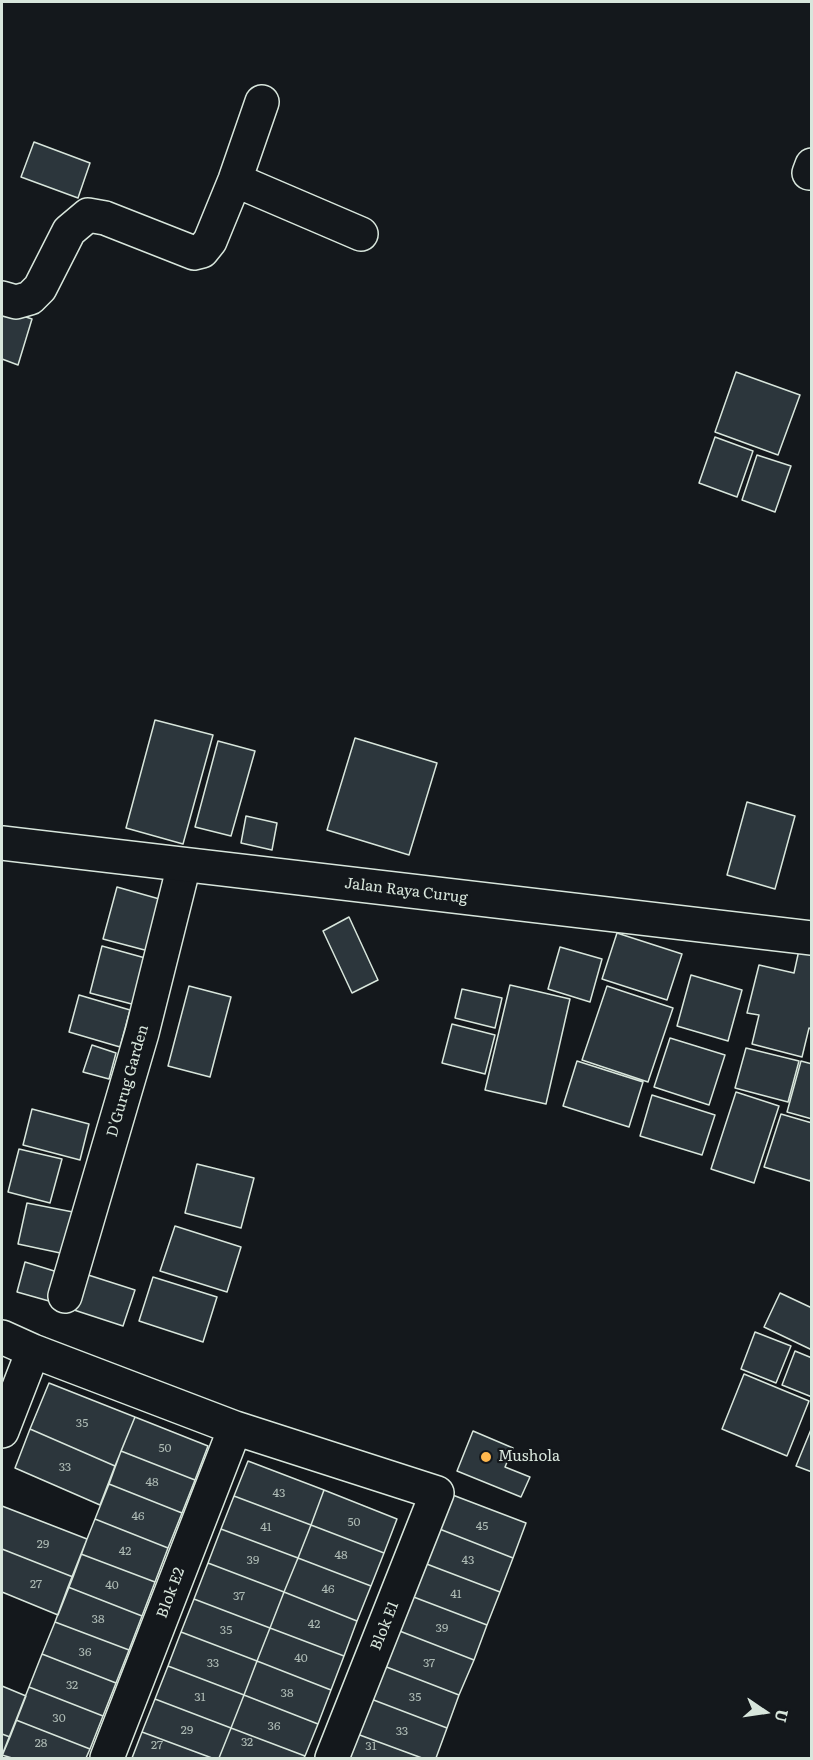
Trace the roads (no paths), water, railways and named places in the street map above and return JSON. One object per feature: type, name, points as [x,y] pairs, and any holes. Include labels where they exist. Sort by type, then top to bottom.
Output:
[{"type":"street","points":[[2,298],[16,302],[30,298],[40,288],[69,231],[88,215],[105,218],[194,253],[202,251],[210,241],[235,180],[262,102]]},
{"type":"street","points":[[235,180],[360,234]]},
{"type":"street","name":"Jalan Raya Curug","points":[[2,843],[812,938]]},
{"type":"street","name":"D'Gurug Garden","points":[[65,1296],[142,1033],[184,865]]},
{"type":"street","points":[[2,1337],[235,1428]]},
{"type":"street","points":[[2,1431],[33,1351]]},
{"type":"street","name":"Blok E1","points":[[235,1428],[437,1493],[332,1758]]},
{"type":"street","name":"Blok E2","points":[[107,1758],[235,1428]]},
{"type":"place","name":"Mushola","points":[[486,1457]]}]
